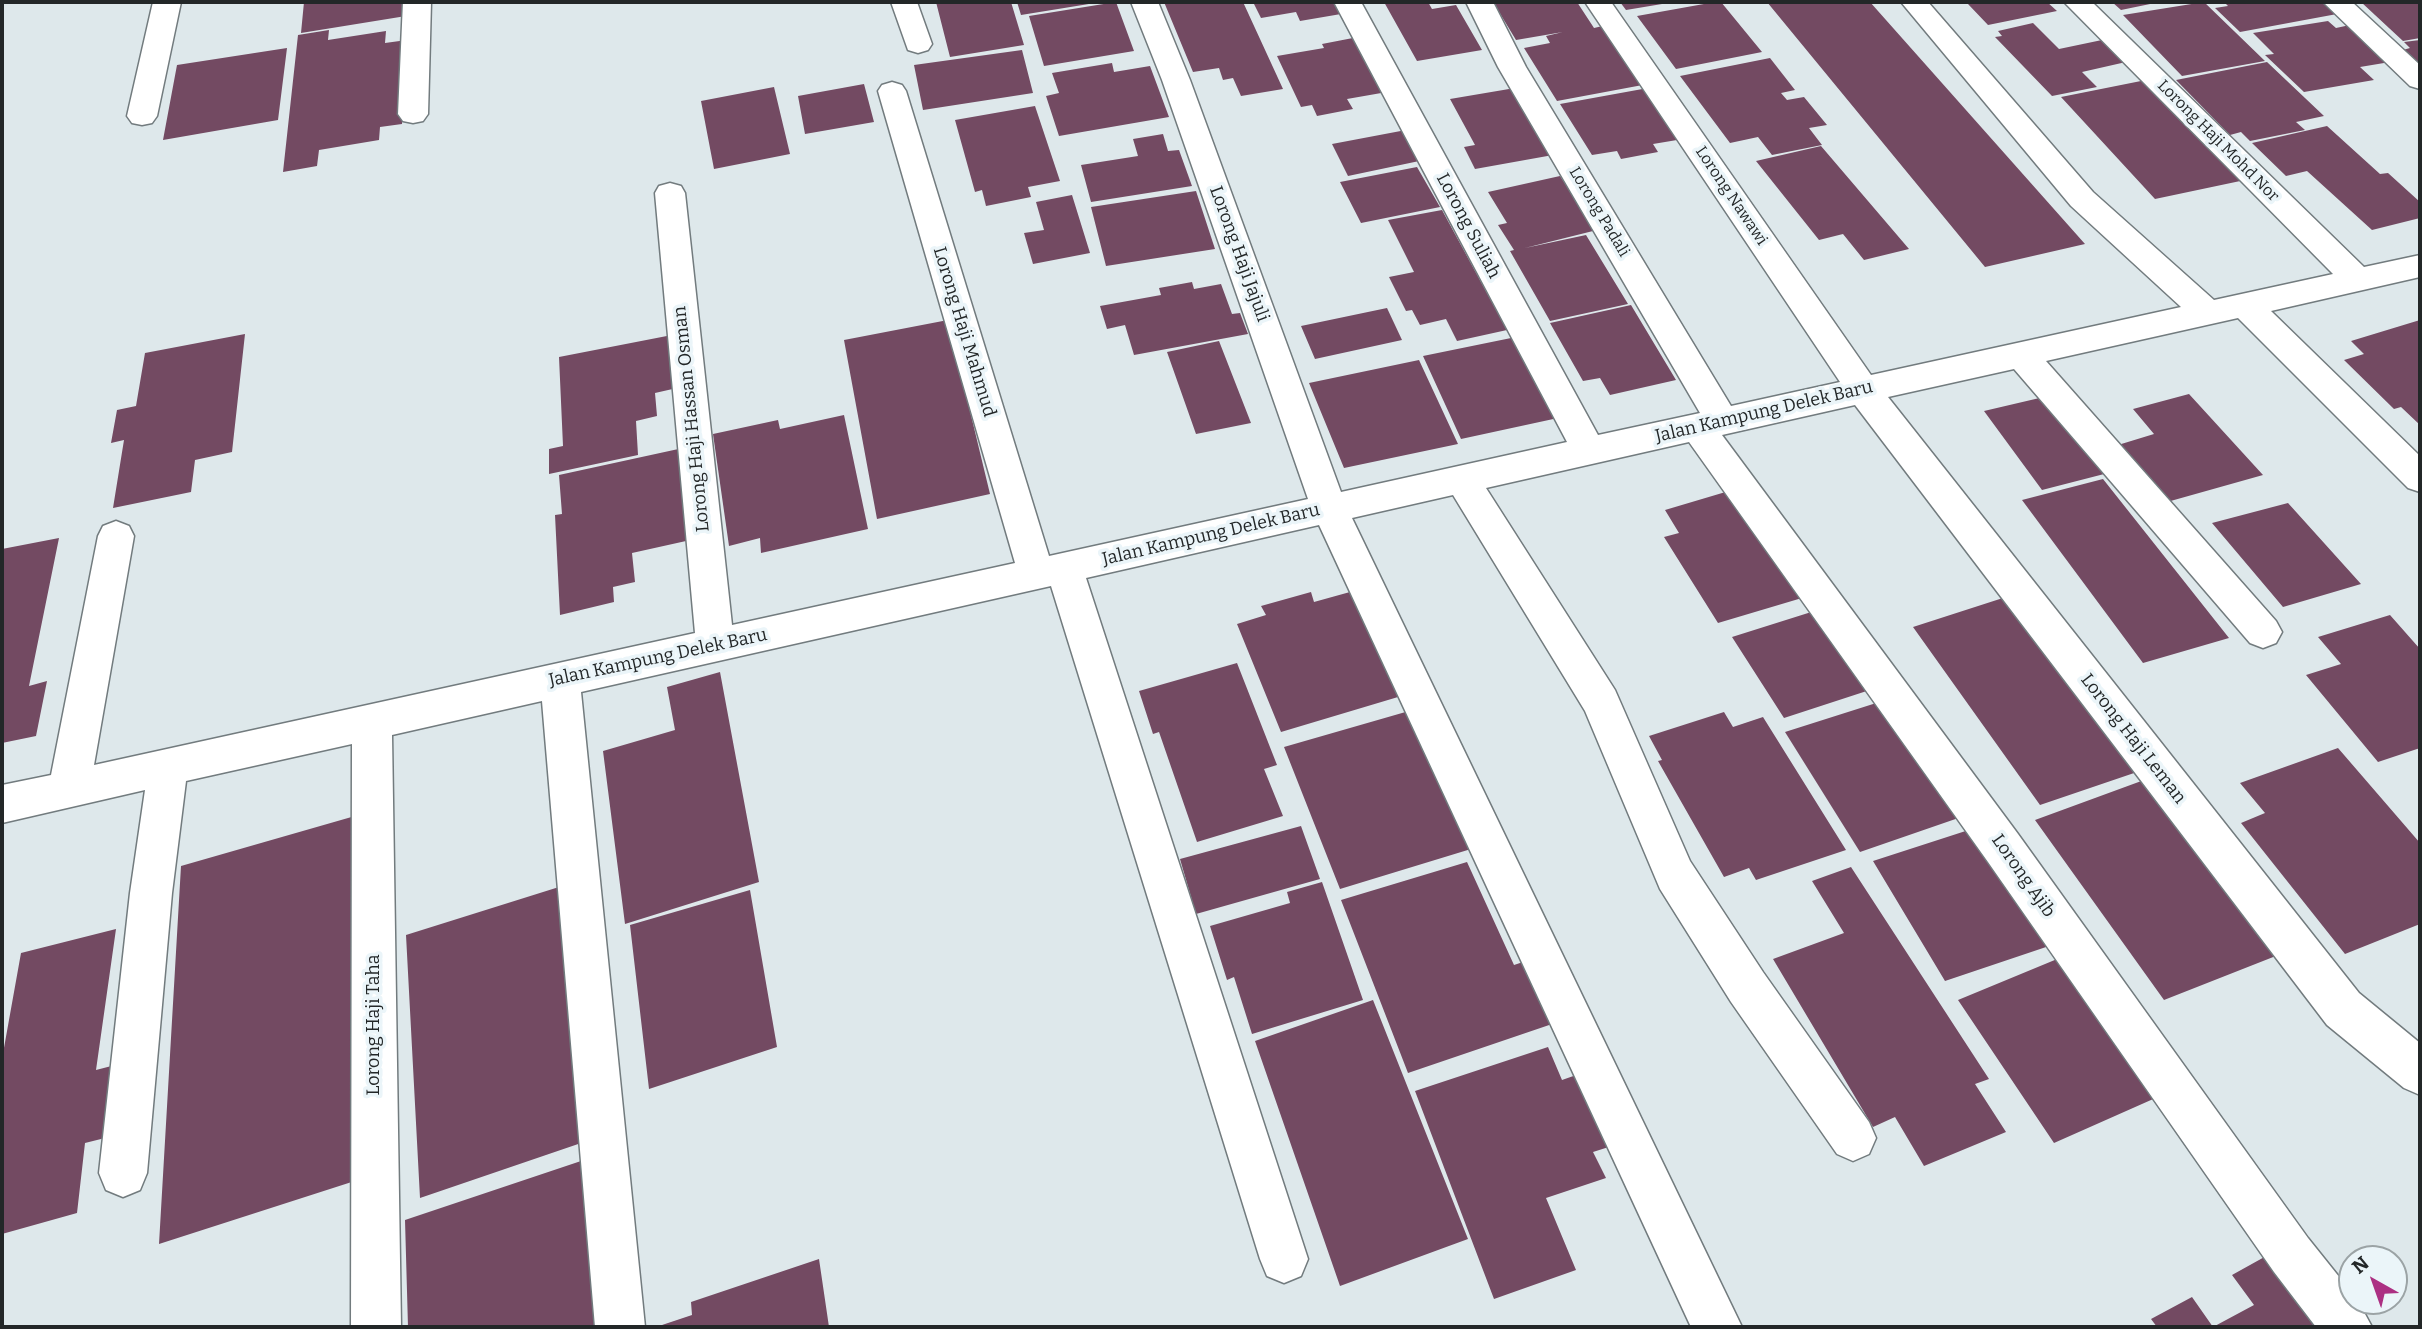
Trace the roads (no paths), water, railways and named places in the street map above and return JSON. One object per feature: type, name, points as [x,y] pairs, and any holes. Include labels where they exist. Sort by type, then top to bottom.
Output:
[{"type":"street","points":[[142,116],[167,2]]},
{"type":"street","points":[[413,114],[417,2]]},
{"type":"street","points":[[904,2],[918,44]]},
{"type":"street","name":"Lorong Haji Jajuli","points":[[1144,2],[1181,92],[1329,508],[1717,1327]]},
{"type":"street","name":"Lorong Suliah","points":[[1347,2],[1589,451]]},
{"type":"street","name":"Lorong Padali","points":[[1479,2],[1709,424]]},
{"type":"street","name":"Lorong Nawawi","points":[[1598,2],[1863,390]]},
{"type":"street","points":[[1914,2],[2082,199],[2208,313]]},
{"type":"street","name":"Lorong Haji Mohd Nor","points":[[2077,2],[2358,279]]},
{"type":"street","points":[[2336,2],[2420,79]]},
{"type":"street","name":"Lorong Haji Mahmud","points":[[892,91],[1050,570],[1284,1259]]},
{"type":"street","name":"Lorong Haji Hassan Osman","points":[[670,193],[715,645]]},
{"type":"street","name":"Jalan Kampung Delek Baru","points":[[2,804],[2358,279],[2413,275]]},
{"type":"street","points":[[2245,305],[2420,478]]},
{"type":"street","points":[[2021,355],[2263,632]]},
{"type":"street","name":"Lorong Haji Leman","points":[[1863,390],[2343,1009],[2420,1072]]},
{"type":"street","name":"Lorong Ajib","points":[[1709,424],[2003,848],[2291,1255],[2347,1327]]},
{"type":"street","points":[[1461,479],[1601,702],[1675,875],[1747,986],[1853,1138]]},
{"type":"street","points":[[69,789],[116,536]]},
{"type":"street","points":[[560,680],[620,1327]]},
{"type":"street","name":"Lorong Haji Taha","points":[[372,722],[376,1327]]},
{"type":"street","points":[[123,1173],[151,893],[167,767]]}]
